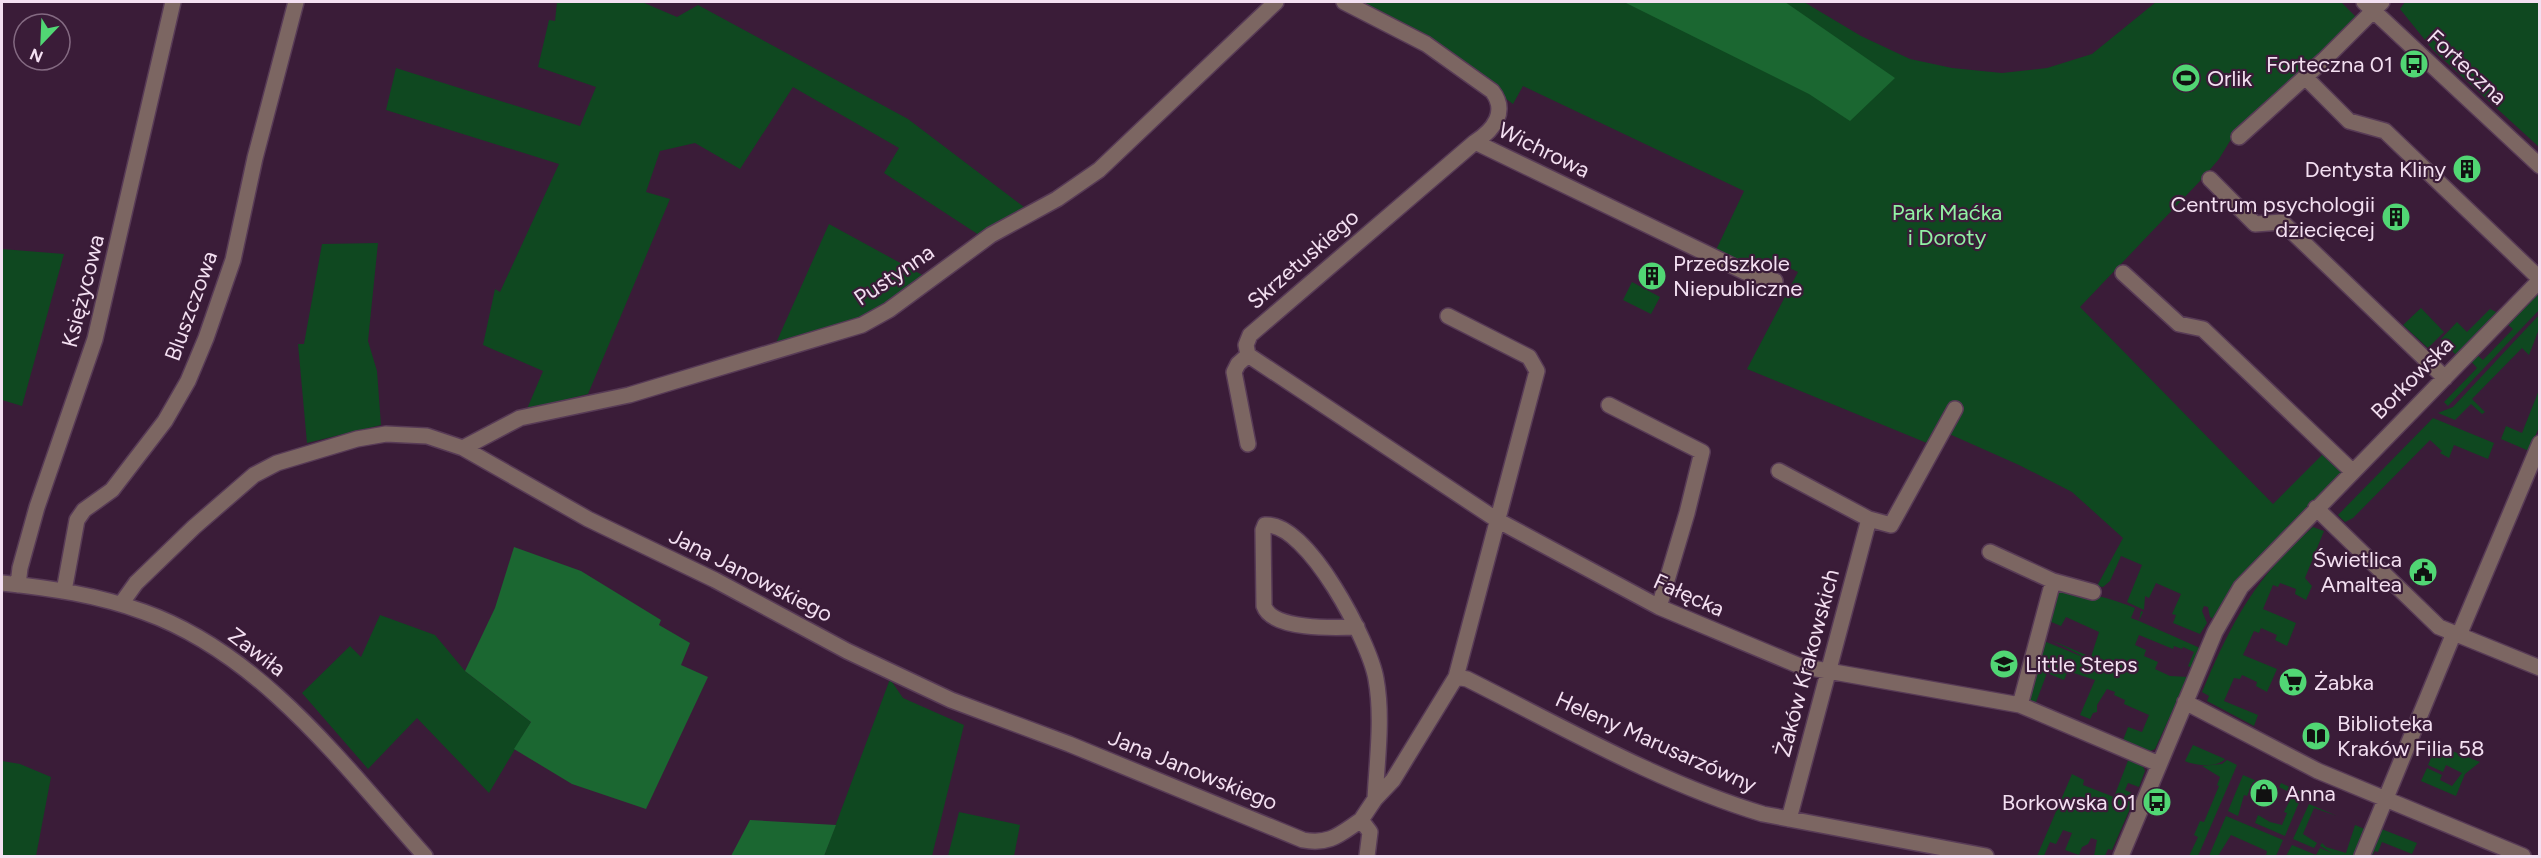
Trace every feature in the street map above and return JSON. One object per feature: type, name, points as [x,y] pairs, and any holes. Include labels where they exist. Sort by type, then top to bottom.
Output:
[{"type":"street","name":"Księżycowa","points":[[18,585],[20,568],[37,507],[95,339],[173,2]]},
{"type":"street","name":"Bluszczowa","points":[[64,591],[77,520],[84,510],[112,489],[165,421],[188,381],[206,338],[233,260],[255,158],[296,2]]},
{"type":"street","name":"Pustynna","points":[[463,448],[520,418],[629,394],[862,325],[897,305],[991,235],[1057,199],[1099,170],[1276,2]]},
{"type":"street","name":"Wichrowa","points":[[1344,2],[1426,44],[1492,91],[1499,100],[1499,113],[1495,124],[1475,142],[1745,272],[1775,281]]},
{"type":"street","points":[[2239,137],[2305,77],[2373,5]]},
{"type":"street","name":"Forteczna","points":[[2373,5],[2540,166]]},
{"type":"street","points":[[2305,77],[2349,121],[2385,131],[2540,280]]},
{"type":"street","name":"Skrzetuskiego","points":[[1248,444],[1234,372],[1238,364],[1248,355],[1246,345],[1251,333],[1475,142]]},
{"type":"street","points":[[2210,180],[2255,224],[2282,222],[2445,378]]},
{"type":"street","points":[[2122,273],[2179,324],[2203,329],[2352,471]]},
{"type":"street","name":"Borkowska","points":[[2121,856],[2215,632],[2241,587],[2540,280]]},
{"type":"street","points":[[1367,856],[1370,832],[1361,820],[1375,799],[1393,780],[1456,677],[1537,371],[1529,357],[1448,316]]},
{"type":"street","name":"Fałęcka","points":[[1248,355],[1497,520],[1659,607],[1781,660],[1828,673],[2020,705],[2159,764]]},
{"type":"street","points":[[1609,405],[1702,452],[1687,513],[1659,607]]},
{"type":"street","points":[[1779,471],[1869,519],[1891,525],[1955,409]]},
{"type":"street","name":"Jana Janowskiego","points":[[121,604],[136,583],[194,527],[254,475],[277,463],[357,439],[386,434],[428,436],[463,448],[588,519],[715,580],[847,651],[951,700],[1069,744],[1303,840],[1318,843],[1331,839],[1361,820]]},
{"type":"street","points":[[2361,856],[2457,634],[2536,461],[2540,443]]},
{"type":"street","points":[[2316,508],[2439,627],[2540,668]]},
{"type":"street","name":"Żaków Krakowskich","points":[[1789,819],[1869,519]]},
{"type":"street","points":[[1356,627],[1281,621],[1266,613],[1263,551],[1265,525],[1279,528],[1312,555],[1356,627],[1372,659],[1377,682],[1378,742],[1375,799]]},
{"type":"street","points":[[1990,552],[2053,581],[2093,592]]},
{"type":"street","points":[[2020,705],[2053,581]]},
{"type":"street","name":"Zawiła","points":[[2,583],[64,591],[121,604],[185,630],[210,644],[252,673],[289,707],[425,856]]},
{"type":"street","name":"Heleny Marusarzówny","points":[[1456,677],[1467,679],[1624,757],[1721,799],[1763,814],[1986,856]]},
{"type":"street","points":[[2185,702],[2286,756],[2385,800],[2523,856]]},
{"type":"green space","points":[[557,2],[642,2],[677,17],[698,5],[908,119],[1024,207],[979,235],[884,173],[899,148],[793,87],[740,169],[695,143],[660,151],[646,192],[670,199],[588,394],[527,409],[543,371],[483,345],[495,289],[500,292],[559,164],[386,110],[396,68],[580,126],[596,87],[538,67],[549,20],[555,21]]},
{"type":"green space","name":"Park Maćka i Doroty","points":[[1354,2],[1804,2],[1861,36],[1910,59],[1952,68],[2002,73],[2047,68],[2092,54],[2156,2],[2341,2],[2358,19],[2354,25],[2230,141],[2219,159],[2200,181],[2080,307],[2273,504],[2322,455],[2312,443],[2337,462],[2342,474],[2214,619],[2210,617],[2208,607],[2204,606],[2202,611],[2207,623],[2200,634],[2173,623],[2176,615],[2172,614],[2181,594],[2156,583],[2149,598],[2145,596],[2144,610],[2127,602],[2142,565],[2121,556],[2110,581],[2103,587],[2097,586],[2123,538],[2072,492],[1947,433],[1939,448],[1747,369],[1798,272],[1772,260],[1748,268],[1716,250],[1744,191],[1523,86],[1513,104],[1429,42]]},
{"type":"green space","points":[[1624,2],[1785,2],[1895,78],[1850,121],[1809,94]]},
{"type":"green space","points":[[2405,2],[2539,2],[2539,147],[2433,50],[2400,9]]},
{"type":"green space","points":[[829,224],[926,277],[855,322],[776,343]]},
{"type":"green space","points":[[378,243],[368,341],[377,371],[381,425],[307,443],[298,344],[304,344],[322,244]]},
{"type":"green space","points":[[2,249],[64,254],[22,406],[2,400]]},
{"type":"green space","points":[[1632,282],[1660,297],[1651,314],[1623,300]]},
{"type":"green space","points":[[2539,289],[2539,310],[2448,406],[2444,402],[2477,368],[2470,360],[2476,354],[2483,360],[2513,329],[2506,323]]},
{"type":"green space","points":[[2421,308],[2444,332],[2428,348],[2403,325]]},
{"type":"green space","points":[[2490,309],[2498,313],[2457,356],[2441,339],[2457,322],[2467,332]]},
{"type":"green space","points":[[2539,315],[2539,329],[2529,355],[2522,348],[2472,399],[2485,412],[2482,414],[2471,404],[2455,420],[2438,413],[2453,407]]},
{"type":"green space","points":[[2539,390],[2539,427],[2529,451],[2501,439],[2506,426],[2522,433]]},
{"type":"green space","points":[[2433,418],[2494,443],[2488,459],[2454,445],[2449,458],[2440,453],[2442,451],[2430,440],[2353,518],[2345,522],[2338,515]]},
{"type":"green space","points":[[2313,527],[2324,531],[2305,578],[2312,586],[2306,600],[2295,594],[2296,589],[2280,583],[2278,587],[2273,585],[2263,609],[2296,623],[2287,646],[2275,640],[2277,635],[2261,628],[2259,633],[2254,631],[2243,655],[2277,669],[2267,692],[2256,686],[2257,682],[2242,675],[2240,679],[2234,678],[2224,701],[2258,715],[2254,726],[2207,701],[2209,696],[2202,692],[2223,644],[2247,602],[2275,564]]},
{"type":"green space","points":[[514,547],[581,571],[661,620],[659,625],[690,643],[681,665],[708,677],[646,809],[572,784],[514,749],[531,722],[465,671],[495,608]]},
{"type":"green space","points":[[2057,588],[2097,596],[2135,608],[2131,618],[2200,648],[2192,668],[2188,666],[2194,652],[2183,647],[2182,649],[2174,646],[2173,649],[2139,635],[2135,645],[2146,650],[2144,656],[2158,662],[2155,669],[2170,676],[2188,677],[2155,749],[2148,752],[2122,743],[2128,727],[2142,732],[2149,715],[2124,704],[2125,700],[2114,695],[2115,692],[2107,689],[2097,705],[2097,712],[2093,713],[2090,719],[2080,715],[2095,680],[2068,671],[2064,680],[2047,673],[2035,705],[2028,700],[2044,641],[2090,660],[2051,640],[2091,657],[2099,632],[2066,617],[2061,626],[2049,621]]},
{"type":"green space","points":[[380,615],[435,635],[465,671],[531,722],[489,793],[417,718],[368,769],[302,693],[350,646],[361,657]]},
{"type":"green space","points":[[890,679],[903,698],[964,725],[932,856],[824,856]]},
{"type":"green space","points":[[2193,745],[2225,759],[2216,764],[2206,765],[2185,761]]},
{"type":"green space","points":[[2437,745],[2480,762],[2465,774],[2456,796],[2421,781],[2427,768],[2442,775],[2440,780],[2452,786],[2462,773],[2446,765],[2443,772],[2428,765]]},
{"type":"green space","points":[[2129,758],[2142,764],[2145,771],[2139,787],[2128,783],[2125,790],[2136,795],[2112,850],[2108,849],[2105,856],[2094,856],[2097,840],[2091,838],[2088,844],[2082,847],[2079,855],[2065,850],[2072,833],[2063,830],[2056,844],[2050,842],[2044,856],[2037,856],[2072,774],[2084,780],[2083,785],[2114,797]]},
{"type":"green space","points":[[2227,760],[2237,765],[2198,856],[2189,856],[2198,837],[2194,835],[2200,821],[2204,822],[2219,786],[2217,785],[2220,777],[2202,766],[2222,764]]},
{"type":"green space","points":[[2,761],[20,764],[51,777],[36,856],[2,856]]},
{"type":"green space","points":[[2243,775],[2273,788],[2253,782],[2247,796],[2244,795],[2238,816],[2228,811]]},
{"type":"green space","points":[[2281,783],[2303,793],[2285,836],[2255,823],[2258,815],[2270,822],[2282,825],[2287,813],[2284,812],[2293,794],[2279,787]]},
{"type":"green space","points":[[2309,804],[2337,816],[2314,808],[2303,834],[2317,843],[2314,848],[2293,839]]},
{"type":"green space","points":[[959,812],[1020,825],[1014,856],[948,856]]},
{"type":"green space","points":[[2226,816],[2283,840],[2276,856],[2266,856],[2267,851],[2231,835],[2218,856],[2209,856]]},
{"type":"green space","points":[[750,820],[836,825],[824,856],[731,856]]},
{"type":"green space","points":[[2355,825],[2367,830],[2356,856],[2286,856],[2292,845],[2316,855],[2320,848],[2332,853],[2320,846],[2322,843],[2326,847],[2346,853]]},
{"type":"green space","points":[[2379,828],[2417,843],[2412,854],[2382,842],[2378,852],[2375,851],[2372,856],[2367,856]]},
{"type":"place","name":"Forteczna 01","points":[[2414,64]]},
{"type":"place","name":"Orlik","points":[[2186,78]]},
{"type":"place","name":"Dentysta Kliny","points":[[2467,169]]},
{"type":"place","name":"Centrum psychologii dziecięcej","points":[[2396,217]]},
{"type":"place","name":"Przedszkole Niepubliczne","points":[[1652,276]]},
{"type":"place","name":"Świetlica Amaltea","points":[[2423,572]]},
{"type":"place","name":"Little Steps","points":[[2004,664]]},
{"type":"place","name":"Żabka","points":[[2293,682]]},
{"type":"place","name":"Biblioteka Kraków Filia 58","points":[[2316,736]]},
{"type":"place","name":"Anna","points":[[2264,793]]},
{"type":"place","name":"Borkowska 01","points":[[2157,802]]}]
